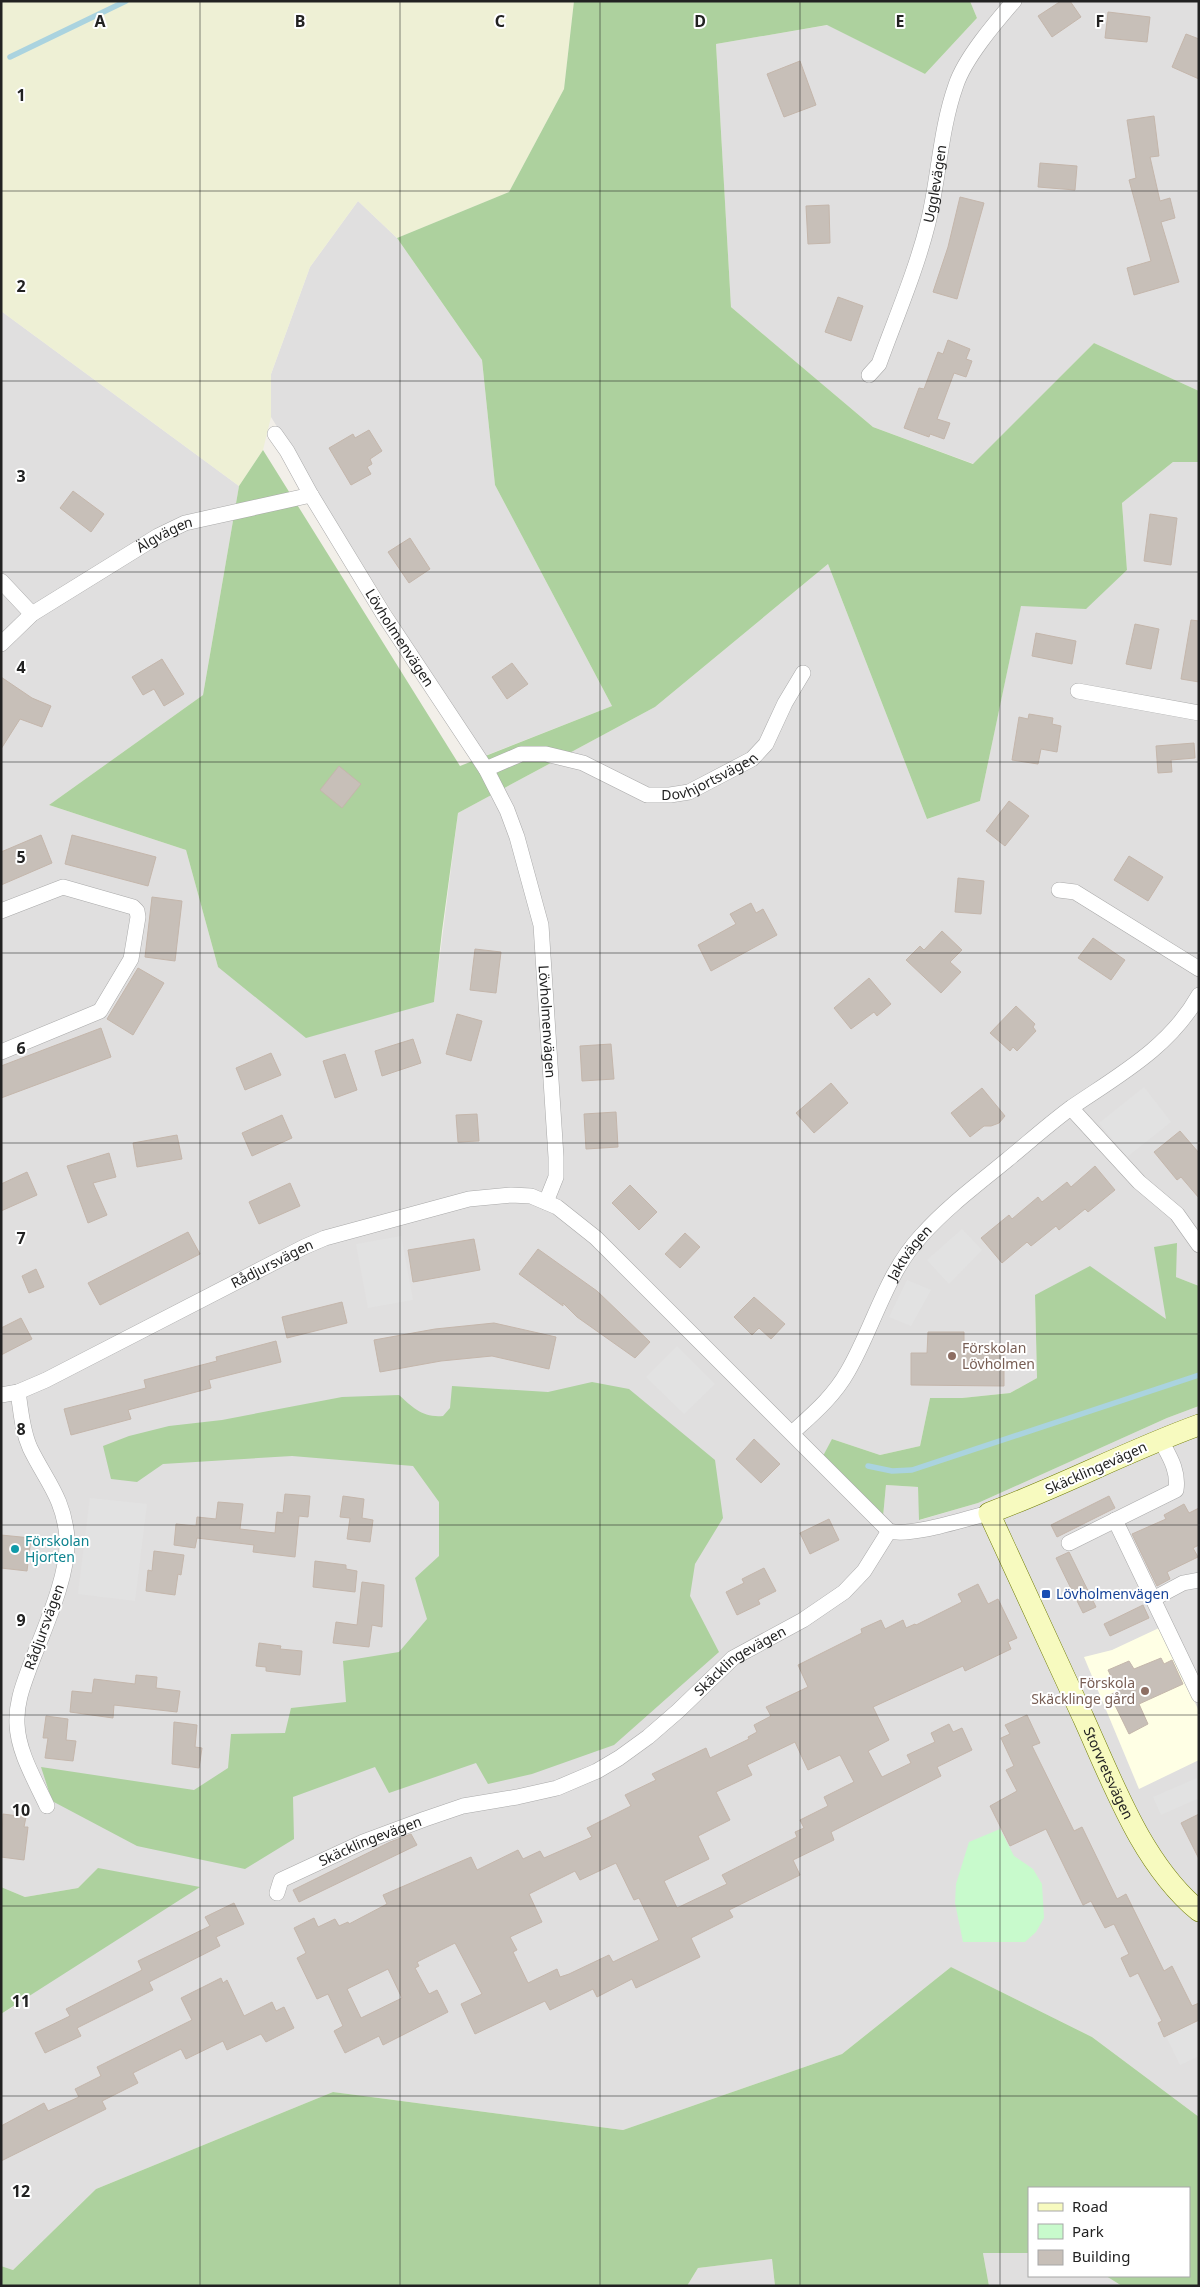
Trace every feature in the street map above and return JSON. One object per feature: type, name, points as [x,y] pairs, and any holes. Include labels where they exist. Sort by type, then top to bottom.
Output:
[{"type":"street","name":"Ugglevägen","points":[[869,375],[879,364],[927,224],[948,112],[956,84],[965,66],[994,24],[1014,1]]},
{"type":"street","name":"Lövholmenvägen","points":[[275,434],[287,451],[384,615],[486,769],[507,810],[518,837],[541,925],[556,1157],[556,1177],[546,1202]]},
{"type":"street","name":"Älgvägen","points":[[1,644],[32,614],[158,536],[185,523],[312,495]]},
{"type":"street","points":[[1,581],[32,614]]},
{"type":"street","name":"Dovhjortsvägen","points":[[486,769],[521,754],[546,754],[583,763],[647,795],[670,795],[689,792],[752,759],[766,744],[785,703],[803,673]]},
{"type":"street","points":[[1078,691],[1199,713]]},
{"type":"street","points":[[1,911],[64,888],[133,907],[137,911],[138,917],[131,959],[100,1011],[1,1052]]},
{"type":"street","points":[[1059,890],[1075,892],[1199,968]]},
{"type":"street","name":"Jaktvägen","points":[[793,1432],[827,1401],[840,1384],[860,1347],[893,1274],[907,1251],[922,1234],[968,1192],[1071,1108],[1144,1058],[1164,1040],[1199,995]]},
{"type":"street","points":[[1071,1108],[1139,1182],[1178,1214],[1199,1244]]},
{"type":"street","name":"Rådjursvägen","points":[[1,1395],[18,1392],[46,1380],[304,1247],[325,1238],[469,1199],[488,1196],[531,1196],[546,1202]]},
{"type":"street","points":[[546,1202],[557,1207],[596,1238],[793,1432],[830,1473],[889,1531]]},
{"type":"street","name":"Rådjursvägen","points":[[18,1392],[25,1433],[30,1448],[55,1490],[63,1512],[67,1539],[65,1569],[17,1702],[17,1726],[25,1757],[47,1806]]},
{"type":"street","name":"Skäcklingevägen","points":[[277,1894],[282,1880],[364,1842],[463,1806],[517,1798],[557,1788],[596,1771],[619,1758],[678,1711],[733,1658],[803,1620],[844,1592],[864,1571],[889,1531],[897,1533],[912,1532],[989,1513],[1032,1497],[1160,1439],[1199,1425]]},
{"type":"street","points":[[1069,1543],[1176,1490],[1176,1470],[1160,1439]]},
{"type":"street","name":"Storvretsvägen","points":[[989,1513],[1114,1785],[1144,1845],[1169,1883],[1199,1911]]},
{"type":"street","points":[[1115,1520],[1199,1695]]},
{"type":"street","points":[[1153,1599],[1183,1583],[1199,1580]]},
{"type":"shaded area","points":[[1,1],[574,1],[564,89],[509,192],[397,238],[358,201],[310,267],[271,374],[271,417],[263,450],[239,486],[1,311]]},
{"type":"shaded area","points":[[970,1],[1199,1],[1199,391],[1094,343],[974,464],[873,427],[731,307],[716,44],[828,25],[925,74],[977,18]]},
{"type":"shaded area","points":[[358,201],[397,238],[482,360],[495,485],[612,706],[482,757],[271,417],[271,374],[310,267]]},
{"type":"shaded area","points":[[1,311],[239,486],[203,695],[49,805],[186,850],[218,967],[434,1002],[458,813],[655,707],[828,564],[927,819],[980,801],[1021,605],[1086,608],[1127,570],[1122,503],[1173,462],[1199,462],[1199,1286],[1176,1277],[1167,1320],[1035,1295],[1037,1378],[1010,1393],[962,1398],[930,1398],[920,1446],[880,1455],[832,1439],[883,1517],[886,1485],[918,1487],[920,1520],[978,1503],[1167,1418],[1199,1406],[1199,2117],[1092,2037],[951,1967],[842,2054],[623,2130],[333,2092],[96,2189],[13,2270],[1,2266],[1,2014],[13,2007],[99,1868],[78,1888],[25,1897],[1,1887]]},
{"type":"shaded area","points":[[1144,1087],[1171,1122],[1127,1157],[1099,1123]]},
{"type":"shaded area","points":[[962,1229],[982,1250],[949,1284],[927,1260]]},
{"type":"shaded area","points":[[401,1236],[413,1300],[368,1308],[356,1244]]},
{"type":"shaded area","points":[[907,1280],[931,1290],[911,1326],[889,1317]]},
{"type":"shaded area","points":[[677,1346],[715,1384],[684,1414],[646,1377]]},
{"type":"shaded area","points":[[90,1498],[147,1504],[135,1601],[78,1594]]},
{"type":"shaded area","points":[[1159,1628],[1199,1711],[1199,1760],[1139,1789],[1084,1657],[1112,1650]]},
{"type":"shaded area","points":[[1197,1778],[1199,1798],[1161,1815],[1153,1797]]},
{"type":"shaded area","points":[[1199,2021],[1199,2056],[1180,2065],[1166,2036]]},
{"type":"shaded area","points":[[983,2253],[1028,2253],[1028,2277],[1108,2277],[1122,2286],[989,2286]]},
{"type":"shaded area","points":[[772,2259],[775,2286],[687,2286],[698,2268]]},
{"type":"green space","points":[[574,1],[970,1],[977,18],[925,74],[827,25],[716,44],[731,307],[873,427],[973,464],[1094,343],[1199,391],[1199,462],[1173,462],[1122,503],[1127,570],[1086,609],[1021,606],[980,801],[927,819],[828,564],[655,707],[458,813],[434,1002],[306,1038],[218,967],[186,850],[49,805],[203,695],[239,486],[263,450],[460,766],[612,706],[495,485],[482,360],[397,238],[509,192],[564,89]]},
{"type":"green space","points":[[1177,1243],[1176,1277],[1199,1286],[1199,1406],[1167,1418],[978,1503],[919,1520],[918,1487],[886,1485],[883,1517],[823,1456],[832,1439],[880,1455],[920,1446],[930,1398],[962,1398],[1010,1393],[1037,1378],[1035,1295],[1090,1266],[1166,1319],[1154,1247]]},
{"type":"green space","points":[[592,1382],[629,1389],[715,1460],[723,1518],[695,1564],[690,1596],[719,1652],[614,1745],[532,1774],[488,1784],[476,1763],[389,1793],[375,1767],[293,1797],[294,1839],[245,1869],[137,1846],[52,1801],[41,1767],[194,1790],[228,1768],[231,1734],[285,1733],[291,1708],[346,1702],[343,1661],[399,1652],[427,1619],[415,1578],[439,1556],[439,1502],[413,1466],[292,1456],[163,1464],[137,1482],[111,1479],[103,1446],[129,1436],[169,1426],[222,1420],[342,1397],[399,1395],[413,1407],[424,1413],[443,1416],[450,1408],[452,1386],[548,1392]]},
{"type":"green space","points":[[1000,1829],[1014,1856],[1033,1869],[1042,1884],[1044,1918],[1036,1932],[1025,1942],[963,1942],[955,1903],[956,1884],[969,1842]]},
{"type":"green space","points":[[98,1868],[200,1887],[1,2014],[1,1887],[25,1897],[78,1888]]},
{"type":"green space","points":[[951,1967],[1092,2037],[1199,2117],[1199,2286],[1122,2286],[1108,2277],[1190,2277],[1190,2187],[1028,2187],[1028,2253],[983,2253],[989,2286],[775,2286],[772,2259],[698,2268],[687,2286],[1,2286],[1,2266],[13,2270],[96,2189],[333,2092],[623,2130],[842,2054]]},
{"type":"building","points":[[1061,1],[1070,1],[1081,17],[1052,37],[1038,16]]},
{"type":"building","points":[[1108,12],[1150,17],[1147,42],[1105,38]]},
{"type":"building","points":[[1186,34],[1199,39],[1199,79],[1172,67]]},
{"type":"building","points":[[800,61],[816,105],[784,117],[767,74]]},
{"type":"building","points":[[1154,116],[1159,156],[1150,157],[1160,201],[1170,198],[1175,218],[1161,222],[1179,282],[1134,295],[1127,268],[1151,261],[1129,180],[1136,178],[1127,120]]},
{"type":"building","points":[[1040,163],[1077,166],[1075,190],[1038,187]]},
{"type":"building","points":[[960,197],[984,203],[957,299],[933,292],[948,247]]},
{"type":"building","points":[[829,205],[830,243],[808,244],[806,206]]},
{"type":"building","points":[[838,297],[863,306],[851,341],[825,332]]},
{"type":"building","points":[[948,340],[970,349],[966,359],[972,361],[966,377],[954,373],[937,419],[950,423],[944,439],[930,434],[929,437],[904,428],[919,388],[924,389],[938,352],[943,354]]},
{"type":"building","points":[[369,430],[382,451],[370,459],[372,464],[367,467],[371,474],[351,485],[329,448],[353,434],[355,438]]},
{"type":"building","points":[[73,491],[104,514],[91,532],[60,508]]},
{"type":"building","points":[[1150,514],[1177,518],[1171,565],[1144,561]]},
{"type":"building","points":[[410,538],[430,569],[409,583],[388,552]]},
{"type":"building","points":[[1191,620],[1199,621],[1199,682],[1181,679]]},
{"type":"building","points":[[1135,624],[1159,629],[1151,669],[1126,664]]},
{"type":"building","points":[[1036,633],[1076,641],[1072,664],[1032,656]]},
{"type":"building","points":[[162,659],[184,694],[164,706],[154,689],[143,695],[132,677]]},
{"type":"building","points":[[512,663],[528,684],[507,699],[492,677]]},
{"type":"building","points":[[1,677],[32,698],[51,706],[42,727],[20,719],[1,749]]},
{"type":"building","points":[[1029,714],[1053,718],[1052,724],[1061,726],[1057,752],[1041,749],[1038,764],[1012,760],[1019,717],[1028,719]]},
{"type":"building","points":[[1194,743],[1195,758],[1171,760],[1172,772],[1158,773],[1156,746]]},
{"type":"building","points":[[339,766],[361,784],[342,808],[320,790]]},
{"type":"building","points":[[1009,801],[1029,816],[1005,846],[986,831]]},
{"type":"building","points":[[41,835],[52,863],[1,885],[1,852]]},
{"type":"building","points":[[72,835],[156,857],[148,886],[65,864]]},
{"type":"building","points":[[1129,856],[1163,877],[1148,901],[1114,880]]},
{"type":"building","points":[[958,878],[984,881],[981,914],[955,912]]},
{"type":"building","points":[[152,897],[182,901],[175,961],[145,957]]},
{"type":"building","points":[[751,903],[756,913],[763,909],[777,935],[711,971],[698,945],[736,924],[730,914]]},
{"type":"building","points":[[942,931],[962,950],[950,962],[961,972],[941,993],[906,960],[920,946],[924,950]]},
{"type":"building","points":[[1093,938],[1125,960],[1111,980],[1078,958]]},
{"type":"building","points":[[475,949],[501,952],[496,993],[470,990]]},
{"type":"building","points":[[138,968],[164,983],[133,1035],[107,1019]]},
{"type":"building","points":[[869,978],[891,1004],[877,1016],[874,1012],[851,1029],[834,1008]]},
{"type":"building","points":[[1016,1006],[1035,1024],[1033,1027],[1036,1031],[1017,1051],[1013,1047],[1010,1051],[990,1033]]},
{"type":"building","points":[[457,1014],[482,1021],[471,1061],[446,1054]]},
{"type":"building","points":[[101,1028],[111,1057],[1,1098],[1,1066]]},
{"type":"building","points":[[413,1039],[421,1063],[382,1076],[375,1051]]},
{"type":"building","points":[[611,1044],[614,1079],[582,1081],[580,1046]]},
{"type":"building","points":[[271,1053],[281,1075],[245,1090],[236,1068]]},
{"type":"building","points":[[345,1054],[357,1090],[335,1098],[323,1061]]},
{"type":"building","points":[[831,1083],[848,1103],[814,1133],[796,1113]]},
{"type":"building","points":[[982,1088],[1005,1116],[999,1123],[984,1126],[970,1137],[951,1113]]},
{"type":"building","points":[[616,1112],[618,1147],[586,1149],[584,1114]]},
{"type":"building","points":[[477,1114],[479,1141],[458,1142],[456,1115]]},
{"type":"building","points":[[282,1115],[292,1138],[252,1156],[242,1133]]},
{"type":"building","points":[[1180,1131],[1199,1153],[1199,1198],[1181,1177],[1177,1180],[1154,1152]]},
{"type":"building","points":[[177,1135],[182,1159],[137,1167],[133,1143]]},
{"type":"building","points":[[109,1153],[116,1177],[93,1183],[107,1215],[88,1223],[67,1166]]},
{"type":"building","points":[[1095,1166],[1115,1190],[1088,1212],[1085,1209],[1059,1230],[1056,1226],[1031,1246],[1027,1242],[1002,1263],[981,1238],[1009,1215],[1012,1219],[1038,1197],[1042,1202],[1067,1182],[1071,1187]]},
{"type":"building","points":[[27,1172],[37,1195],[1,1211],[1,1184]]},
{"type":"building","points":[[290,1183],[300,1206],[259,1224],[249,1202]]},
{"type":"building","points":[[630,1185],[657,1212],[639,1230],[612,1203]]},
{"type":"building","points":[[188,1232],[200,1254],[100,1305],[88,1283]]},
{"type":"building","points":[[685,1233],[700,1247],[680,1268],[665,1254]]},
{"type":"building","points":[[474,1239],[480,1270],[413,1282],[408,1250]]},
{"type":"building","points":[[538,1249],[597,1291],[650,1342],[635,1358],[577,1317],[563,1303],[563,1306],[519,1274]]},
{"type":"building","points":[[36,1269],[44,1287],[29,1293],[22,1276]]},
{"type":"building","points":[[754,1297],[785,1324],[771,1339],[759,1328],[752,1335],[734,1317]]},
{"type":"building","points":[[342,1302],[347,1323],[287,1338],[282,1317]]},
{"type":"building","points":[[21,1318],[32,1339],[1,1355],[1,1328]]},
{"type":"building","points":[[494,1323],[556,1337],[549,1369],[492,1356],[441,1361],[380,1372],[374,1340],[435,1329]]},
{"type":"building","points":[[928,1332],[964,1332],[964,1353],[1004,1354],[1004,1386],[911,1385],[911,1353],[927,1353]]},
{"type":"building","points":[[276,1341],[281,1362],[209,1380],[211,1388],[128,1410],[131,1419],[71,1435],[64,1409],[146,1388],[144,1380],[217,1361],[216,1357]]},
{"type":"building","points":[[754,1439],[780,1464],[761,1483],[736,1459]]},
{"type":"building","points":[[285,1494],[310,1496],[308,1517],[299,1516],[295,1557],[253,1552],[254,1545],[197,1538],[195,1548],[174,1545],[176,1524],[196,1526],[197,1517],[216,1519],[218,1502],[243,1504],[240,1529],[275,1533],[277,1512],[283,1513]]},
{"type":"building","points":[[343,1496],[364,1499],[362,1518],[373,1520],[370,1542],[347,1539],[350,1518],[340,1517]]},
{"type":"building","points":[[1109,1496],[1115,1508],[1057,1537],[1051,1525]]},
{"type":"building","points":[[1184,1504],[1189,1513],[1199,1508],[1199,1545],[1193,1548],[1198,1557],[1167,1572],[1170,1579],[1157,1586],[1132,1534],[1166,1519],[1164,1515]]},
{"type":"building","points":[[829,1519],[839,1540],[810,1554],[800,1533]]},
{"type":"building","name":"Förskolan Hjorten","points":[[1,1535],[31,1538],[27,1571],[1,1568]]},
{"type":"building","points":[[154,1551],[184,1555],[181,1575],[178,1574],[175,1595],[146,1591],[148,1570],[152,1571]]},
{"type":"building","points":[[1069,1552],[1096,1607],[1083,1613],[1056,1558]]},
{"type":"building","points":[[315,1561],[346,1565],[346,1569],[357,1571],[355,1592],[313,1587]]},
{"type":"building","points":[[764,1568],[776,1591],[758,1600],[760,1604],[737,1615],[726,1592],[744,1583],[742,1579]]},
{"type":"building","points":[[362,1582],[384,1585],[382,1627],[372,1625],[369,1647],[333,1643],[336,1622],[357,1625]]},
{"type":"building","points":[[978,1584],[988,1604],[998,1599],[1017,1638],[1008,1642],[1011,1649],[965,1671],[963,1666],[873,1707],[889,1740],[868,1751],[882,1777],[911,1763],[907,1755],[935,1742],[931,1733],[949,1724],[953,1732],[962,1728],[972,1750],[937,1767],[941,1776],[831,1832],[834,1840],[793,1860],[800,1875],[729,1910],[733,1917],[691,1938],[700,1957],[636,1988],[632,1979],[597,1997],[593,1989],[550,2010],[545,2001],[475,2034],[461,2004],[482,1994],[455,1943],[417,1962],[419,1966],[415,1968],[429,1994],[437,1990],[448,2012],[383,2045],[379,2036],[345,2053],[334,2031],[343,2026],[328,1994],[317,1999],[297,1958],[306,1953],[294,1928],[314,1918],[318,1927],[335,1919],[339,1926],[348,1922],[349,1924],[387,1904],[383,1895],[471,1857],[477,1870],[518,1850],[523,1859],[540,1851],[544,1858],[592,1837],[587,1828],[631,1806],[625,1795],[656,1780],[652,1774],[706,1748],[710,1758],[749,1739],[748,1737],[757,1732],[754,1725],[771,1716],[766,1707],[808,1687],[798,1665],[862,1633],[861,1629],[881,1620],[885,1629],[903,1620],[906,1628],[916,1625],[962,1602],[958,1594]],"holes":[[[795,1742],[808,1770],[840,1755],[854,1782],[824,1797],[828,1806],[800,1820],[804,1828],[795,1832],[797,1837],[722,1875],[727,1884],[677,1908],[664,1881],[709,1859],[698,1836],[730,1820],[716,1792],[752,1775],[747,1765]],[[616,1863],[634,1900],[639,1898],[659,1940],[613,1962],[609,1955],[569,1974],[560,1977],[557,1969],[528,1983],[513,1952],[517,1950],[510,1937],[542,1922],[529,1894],[575,1871],[580,1880]],[[388,1969],[402,1998],[361,2018],[347,1989]]]},
{"type":"building","points":[[1143,1605],[1149,1618],[1110,1636],[1104,1624]]},
{"type":"building","points":[[259,1643],[281,1646],[280,1649],[302,1651],[300,1675],[266,1671],[266,1667],[256,1666]]},
{"type":"building","points":[[1161,1658],[1164,1664],[1172,1660],[1183,1684],[1139,1704],[1148,1724],[1129,1734],[1110,1695],[1118,1691],[1108,1670],[1129,1661],[1134,1669]]},
{"type":"building","points":[[136,1675],[157,1677],[156,1688],[180,1691],[177,1712],[114,1705],[113,1718],[70,1712],[72,1691],[92,1693],[94,1679],[135,1684]]},
{"type":"building","points":[[1027,1715],[1040,1743],[1032,1746],[1074,1831],[1082,1827],[1117,1899],[1126,1894],[1164,1971],[1172,1966],[1192,2006],[1199,2003],[1199,2020],[1164,2037],[1158,2023],[1162,2021],[1138,1973],[1130,1977],[1121,1958],[1129,1954],[1114,1924],[1105,1928],[1091,1901],[1083,1905],[1046,1829],[1010,1846],[990,1806],[1017,1791],[1006,1770],[1014,1766],[1001,1738],[1010,1734],[1005,1725]]},
{"type":"building","points":[[46,1716],[68,1719],[66,1740],[76,1741],[73,1761],[45,1758],[48,1738],[43,1738]]},
{"type":"building","points":[[174,1722],[197,1725],[195,1747],[202,1748],[199,1768],[172,1764]]},
{"type":"building","points":[[3,1814],[26,1817],[24,1827],[28,1827],[24,1860],[1,1857]]},
{"type":"building","points":[[1199,1814],[1199,1859],[1181,1823]]},
{"type":"building","points":[[411,1834],[417,1845],[299,1902],[293,1890],[390,1842]]},
{"type":"building","points":[[234,1903],[244,1924],[216,1937],[220,1946],[149,1982],[153,1990],[77,2028],[81,2036],[45,2053],[35,2033],[70,2016],[66,2009],[142,1970],[138,1961],[210,1926],[205,1917]]},
{"type":"building","points":[[221,1978],[223,1983],[227,1980],[244,2016],[272,2002],[276,2011],[284,2007],[294,2028],[266,2042],[261,2034],[227,2050],[223,2041],[186,2059],[181,2049],[133,2073],[138,2083],[102,2101],[106,2109],[1,2161],[1,2126],[44,2103],[48,2111],[79,2097],[75,2089],[101,2076],[97,2067],[192,2020],[181,1998]]},
{"type":"waterway","points":[[10,57],[126,1]]},
{"type":"waterway","points":[[868,1466],[892,1471],[912,1470],[1199,1375]]},
{"type":"place","name":"Förskolan Lövholmen","points":[[952,1356]]},
{"type":"place","name":"Förskolan Hjorten","points":[[15,1549]]},
{"type":"place","name":"Lövholmenvägen","points":[[1046,1594]]},
{"type":"place","name":"Förskola Skäcklinge gård","points":[[1145,1691]]}]
